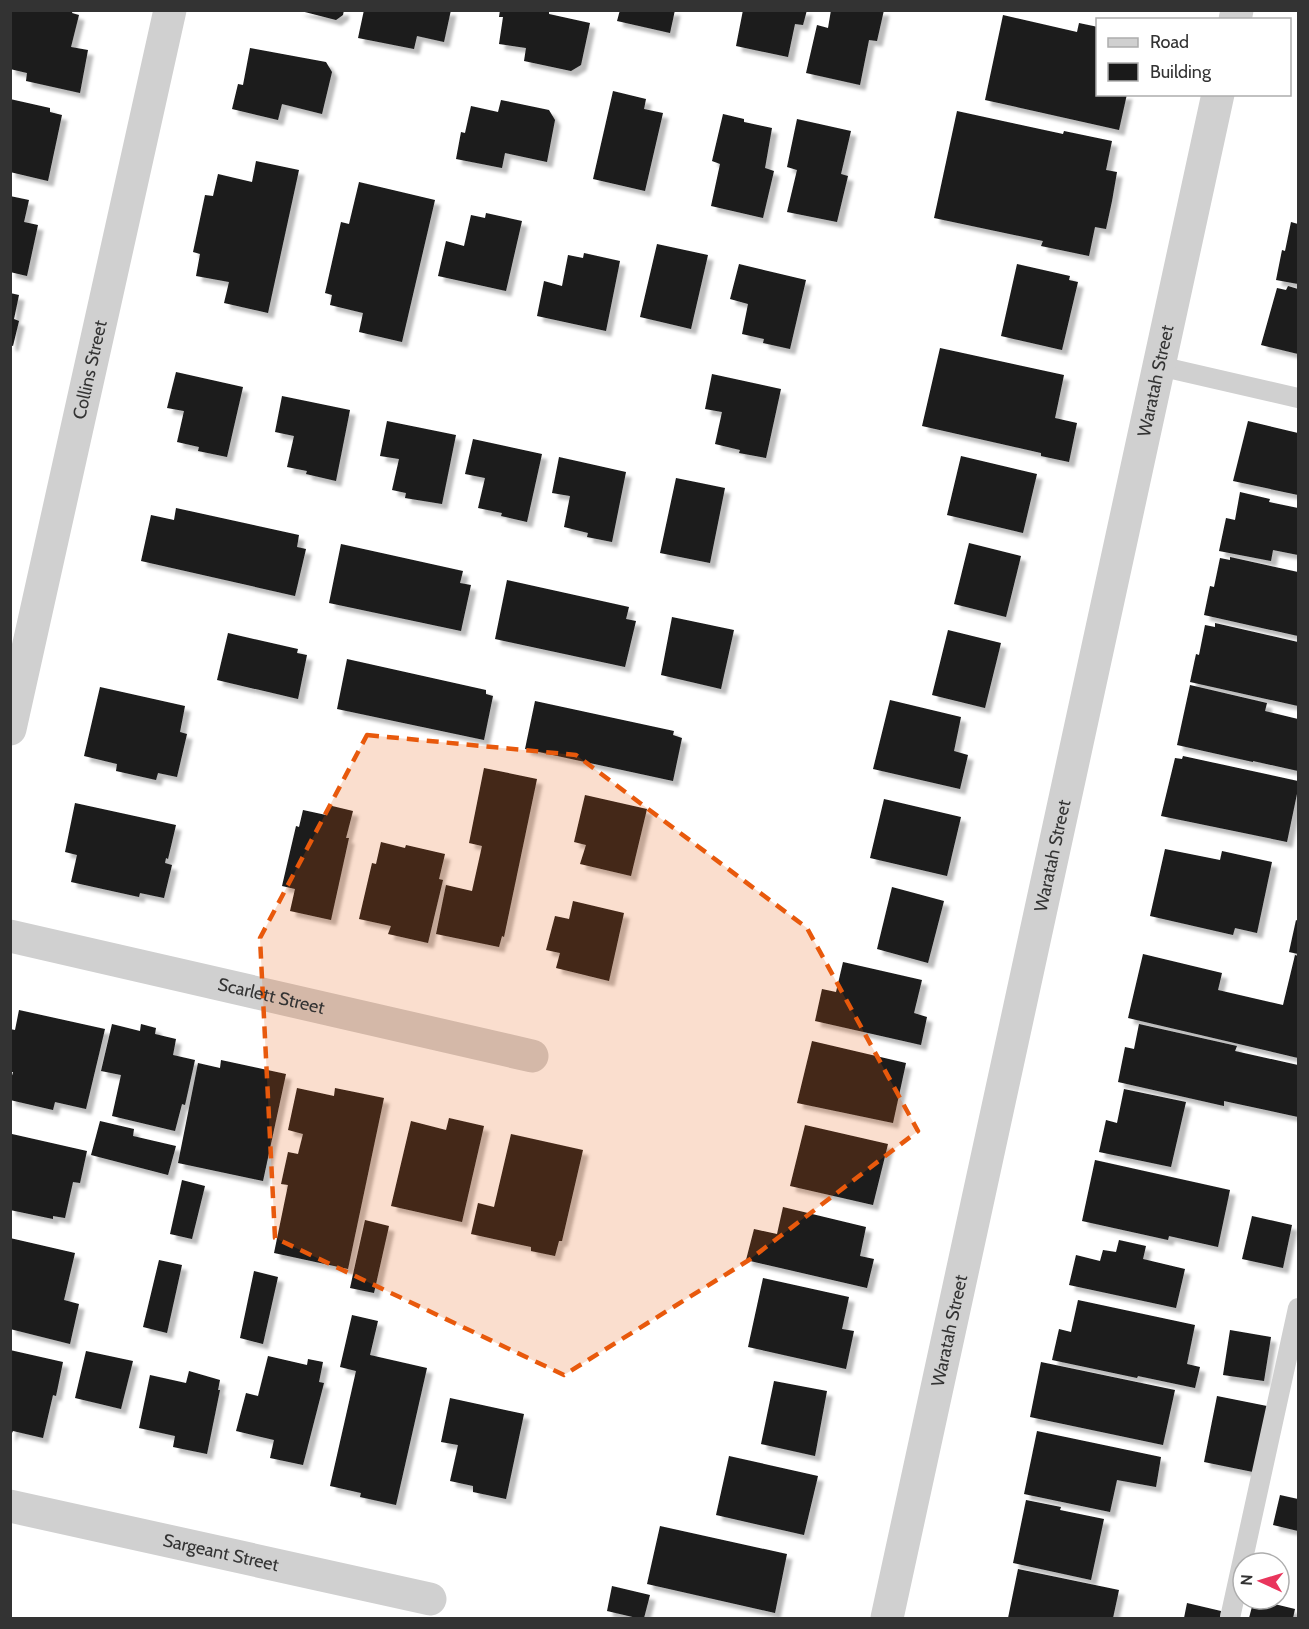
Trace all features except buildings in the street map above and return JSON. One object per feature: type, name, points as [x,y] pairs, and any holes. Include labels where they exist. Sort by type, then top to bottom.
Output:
[{"type":"street","name":"Collins Street","points":[[10,729],[170,10]]},
{"type":"street","name":"Waratah Street","points":[[887,1618],[1218,96]]},
{"type":"street","name":"Scarlett Street","points":[[10,936],[532,1056]]},
{"type":"street","name":"Sargeant Street","points":[[10,1506],[430,1599]]},
{"type":"lane","points":[[1159,366],[1299,398]]},
{"type":"lane","points":[[1230,1618],[1299,1308]]},
{"type":"highlighted area","points":[[367,735],[576,755],[807,928],[918,1131],[749,1260],[564,1375],[275,1238],[260,938]]}]
